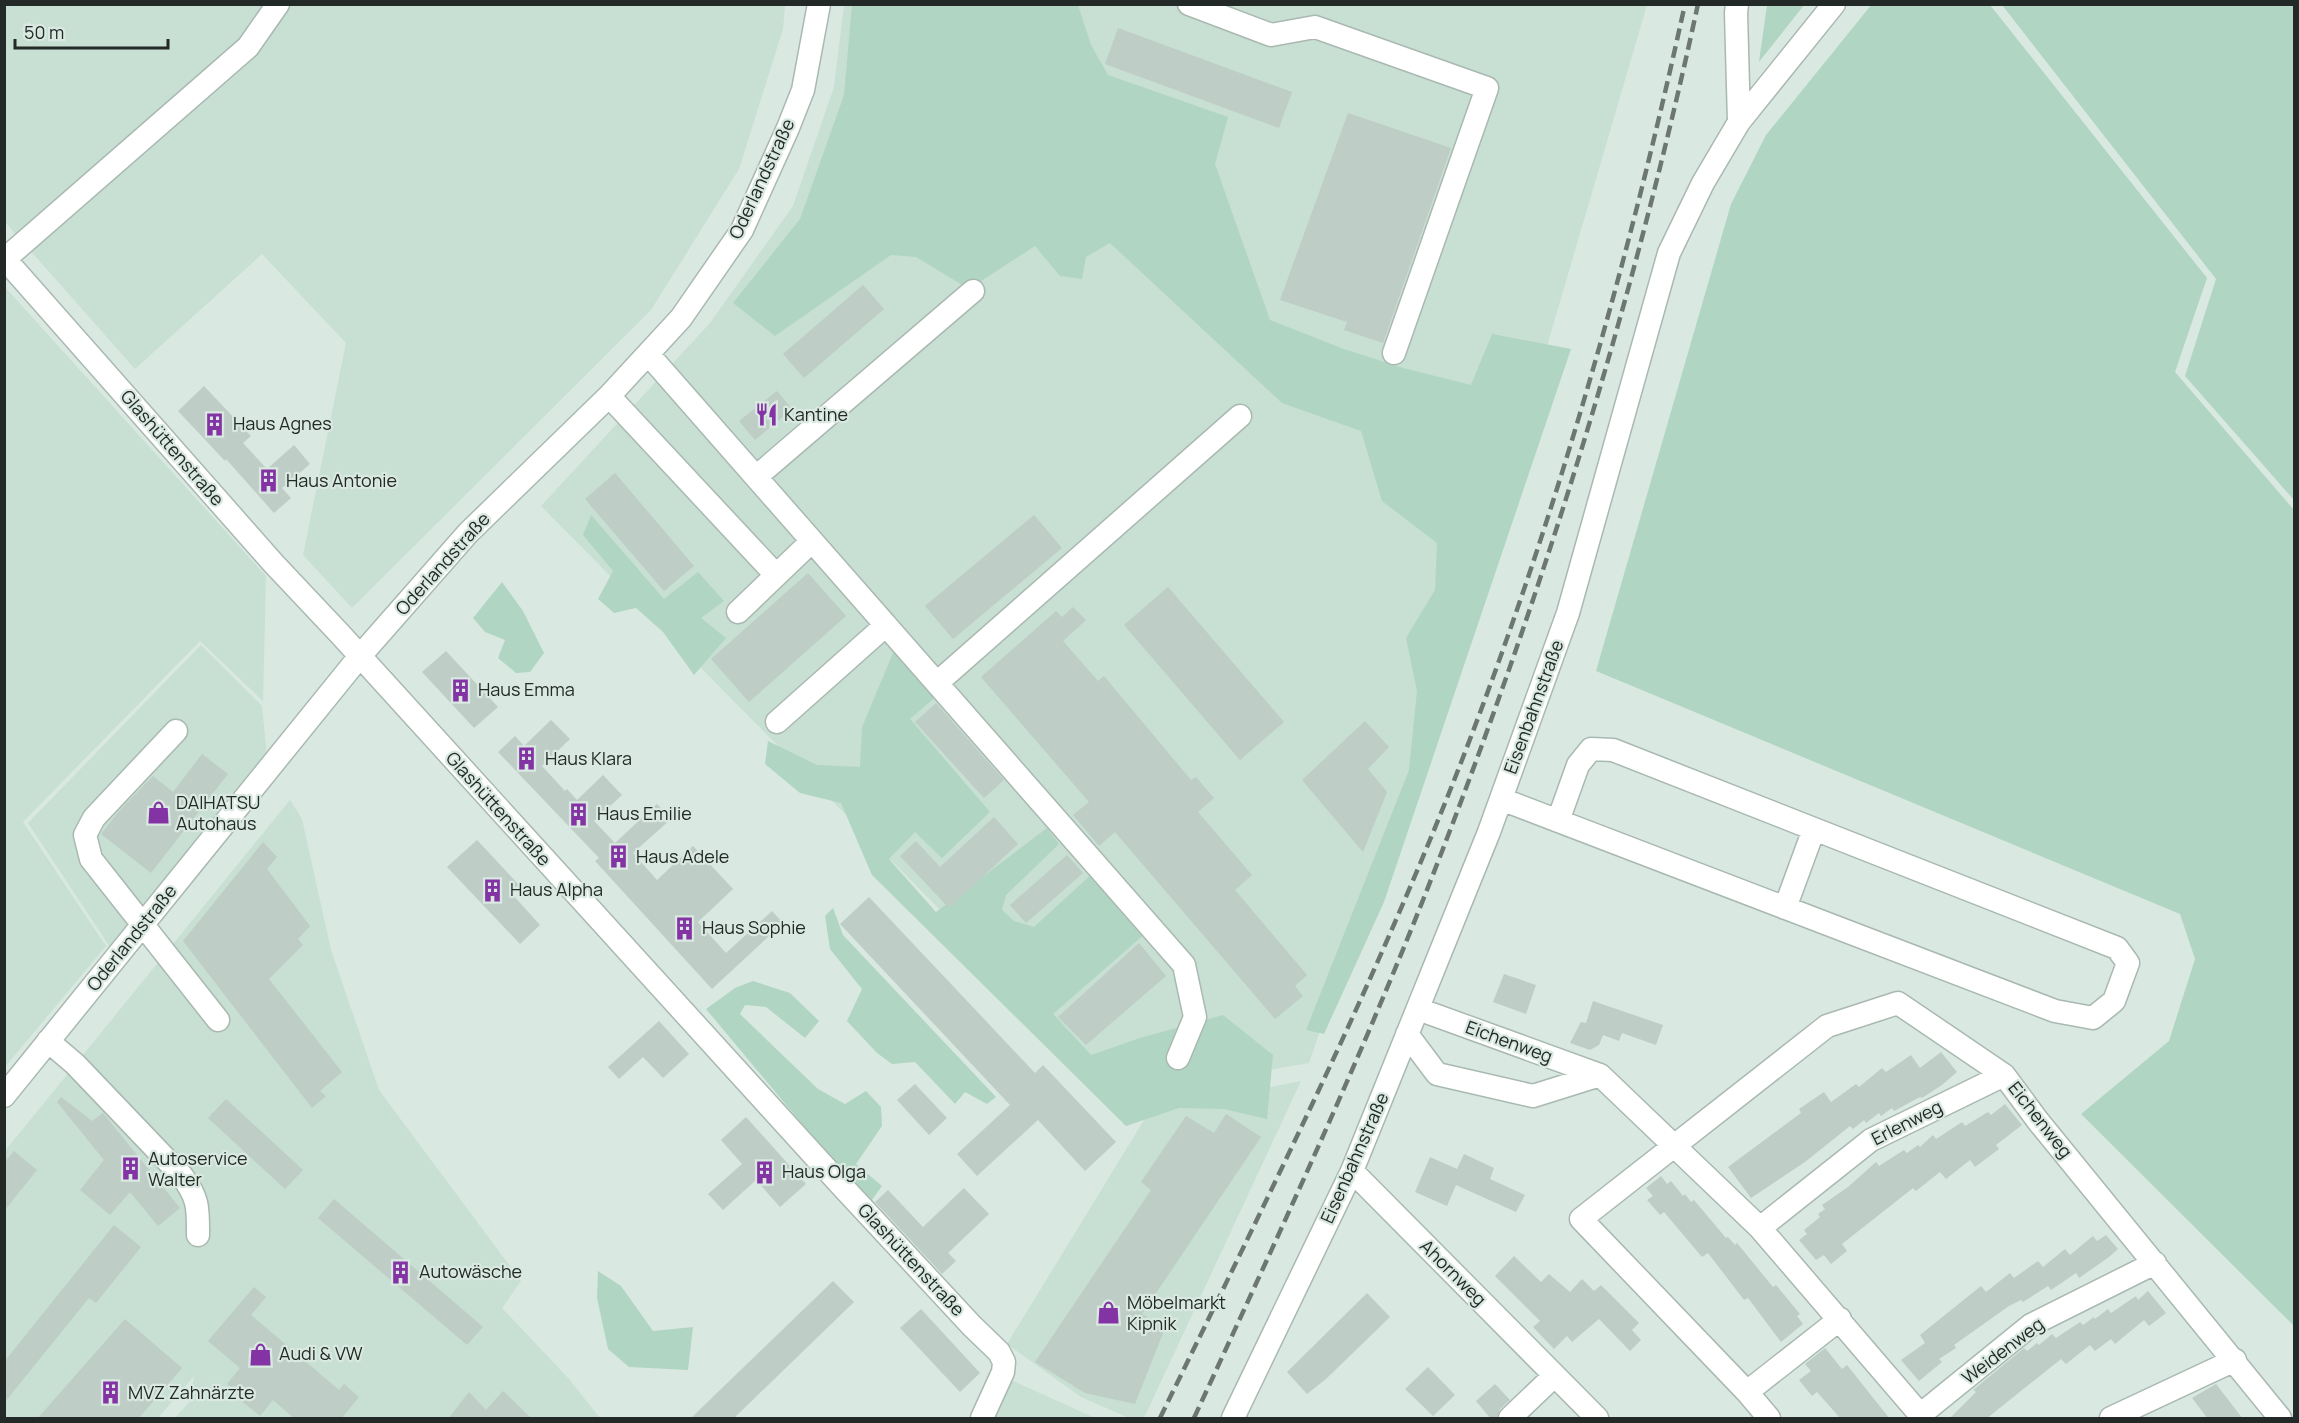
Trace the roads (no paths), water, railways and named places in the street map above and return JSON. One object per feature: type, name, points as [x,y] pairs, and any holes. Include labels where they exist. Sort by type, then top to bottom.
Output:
[{"type":"street","points":[[5,259],[248,47],[278,4]]},
{"type":"street","name":"Oderlandstraße","points":[[4,1096],[360,656],[468,534],[609,396],[681,318],[742,230],[788,128],[803,90],[819,4]]},
{"type":"street","points":[[1189,4],[1271,35],[1316,27],[1487,88],[1394,353]]},
{"type":"street","points":[[1737,4],[1739,122]]},
{"type":"street","name":"Eisenbahnstraße","points":[[1233,1419],[1352,1171],[1501,799],[1568,613],[1669,253],[1703,183],[1739,122],[1834,4]]},
{"type":"street","name":"Glashüttenstraße","points":[[5,259],[274,564],[856,1202],[999,1352],[1004,1362],[1003,1372],[982,1419]]},
{"type":"street","points":[[756,477],[973,291]]},
{"type":"street","points":[[648,354],[1184,965],[1195,1017],[1178,1058]]},
{"type":"street","points":[[609,396],[776,575]]},
{"type":"street","points":[[937,683],[1240,416]]},
{"type":"street","points":[[738,612],[812,541]]},
{"type":"street","points":[[777,722],[886,625]]},
{"type":"street","points":[[176,731],[94,818],[85,835],[91,859],[218,1020]]},
{"type":"street","points":[[1501,799],[1558,821],[1785,908],[2055,1011],[2093,1018],[2114,1001],[2128,963],[2117,948],[1612,750],[1591,749],[1578,765],[1558,821]]},
{"type":"street","points":[[1785,908],[1814,829]]},
{"type":"street","name":"Eichenweg","points":[[1673,1146],[1827,1026],[1898,1003],[2004,1076],[2038,1121],[2235,1360],[2280,1419]]},
{"type":"street","name":"Eichenweg","points":[[1418,1009],[1600,1075],[1761,1228],[1922,1417]]},
{"type":"street","name":"Eichenweg","points":[[1407,1034],[1437,1074],[1533,1096],[1600,1075]]},
{"type":"street","points":[[48,1041],[75,1064],[182,1176],[194,1193],[198,1209],[198,1235]]},
{"type":"street","name":"Erlenweg","points":[[1761,1228],[1871,1140],[2004,1076]]},
{"type":"street","points":[[1673,1146],[1581,1219],[1747,1392],[1769,1419]]},
{"type":"street","name":"Ahornweg","points":[[1352,1171],[1597,1419]]},
{"type":"street","name":"Weidenweg","points":[[1922,1417],[2031,1324],[2155,1263]]},
{"type":"street","points":[[1747,1392],[1840,1319]]},
{"type":"street","points":[[2111,1419],[2235,1360]]},
{"type":"street","points":[[1510,1419],[1554,1376]]},
{"type":"railway","points":[[1160,1418],[1349,1024],[1420,864],[1489,688],[1555,496],[1584,399],[1638,202],[1685,4]]},
{"type":"railway","points":[[1194,1418],[1369,1031],[1423,900],[1505,680],[1579,458],[1612,345],[1672,118],[1698,4]]},
{"type":"place","name":"Kantine","points":[[766,415]]},
{"type":"place","name":"Haus Agnes","points":[[215,424]]},
{"type":"place","name":"Haus Antonie","points":[[268,481]]},
{"type":"place","name":"Haus Emma","points":[[460,690]]},
{"type":"place","name":"Haus Klara","points":[[527,759]]},
{"type":"place","name":"DAIHATSU Autohaus","points":[[158,813]]},
{"type":"place","name":"Haus Emilie","points":[[579,814]]},
{"type":"place","name":"Haus Adele","points":[[618,857]]},
{"type":"place","name":"Haus Alpha","points":[[492,890]]},
{"type":"place","name":"Haus Sophie","points":[[684,928]]},
{"type":"place","name":"Autoservice Walter","points":[[130,1169]]},
{"type":"place","name":"Haus Olga","points":[[764,1172]]},
{"type":"place","name":"Autowäsche","points":[[401,1272]]},
{"type":"place","name":"Möbelmarkt Kipnik","points":[[1109,1313]]},
{"type":"place","name":"Audi & VW","points":[[261,1354]]},
{"type":"place","name":"MVZ Zahnärzte","points":[[110,1393]]}]
